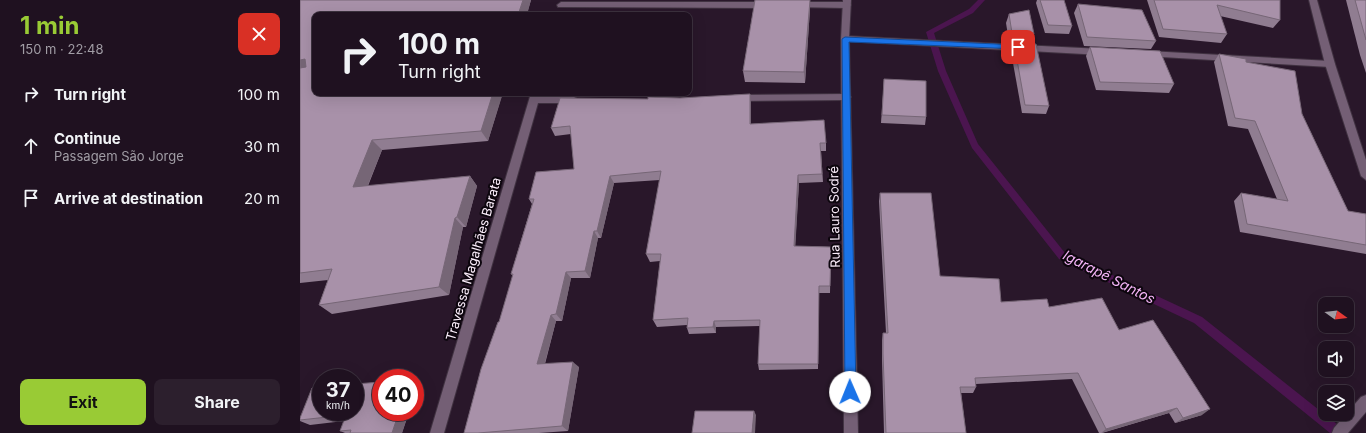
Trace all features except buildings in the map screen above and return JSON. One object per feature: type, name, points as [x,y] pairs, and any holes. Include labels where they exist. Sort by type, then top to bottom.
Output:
[{"type":"street","points":[[1313,0],[1330,64],[1366,176]]},
{"type":"street","points":[[559,12],[561,2],[779,5],[847,3]]},
{"type":"street","name":"Rua Lauro Sodré","points":[[847,3],[845,39],[851,433]]},
{"type":"street","points":[[845,39],[1115,52]]},
{"type":"street","points":[[1139,54],[1330,64]]},
{"type":"street","points":[[536,96],[583,100]]},
{"type":"street","name":"Travessa Magalhães Barata","points":[[437,433],[536,96]]},
{"type":"street","points":[[726,98],[846,98]]},
{"type":"street","points":[[1339,433],[1366,402]]},
{"type":"waterway","name":"Igarapê Santos","points":[[982,0],[971,11],[930,32],[942,71],[975,146],[1062,256],[1198,320],[1339,433]]},
{"type":"route","points":[[850,392],[845,39],[1018,47]]}]
